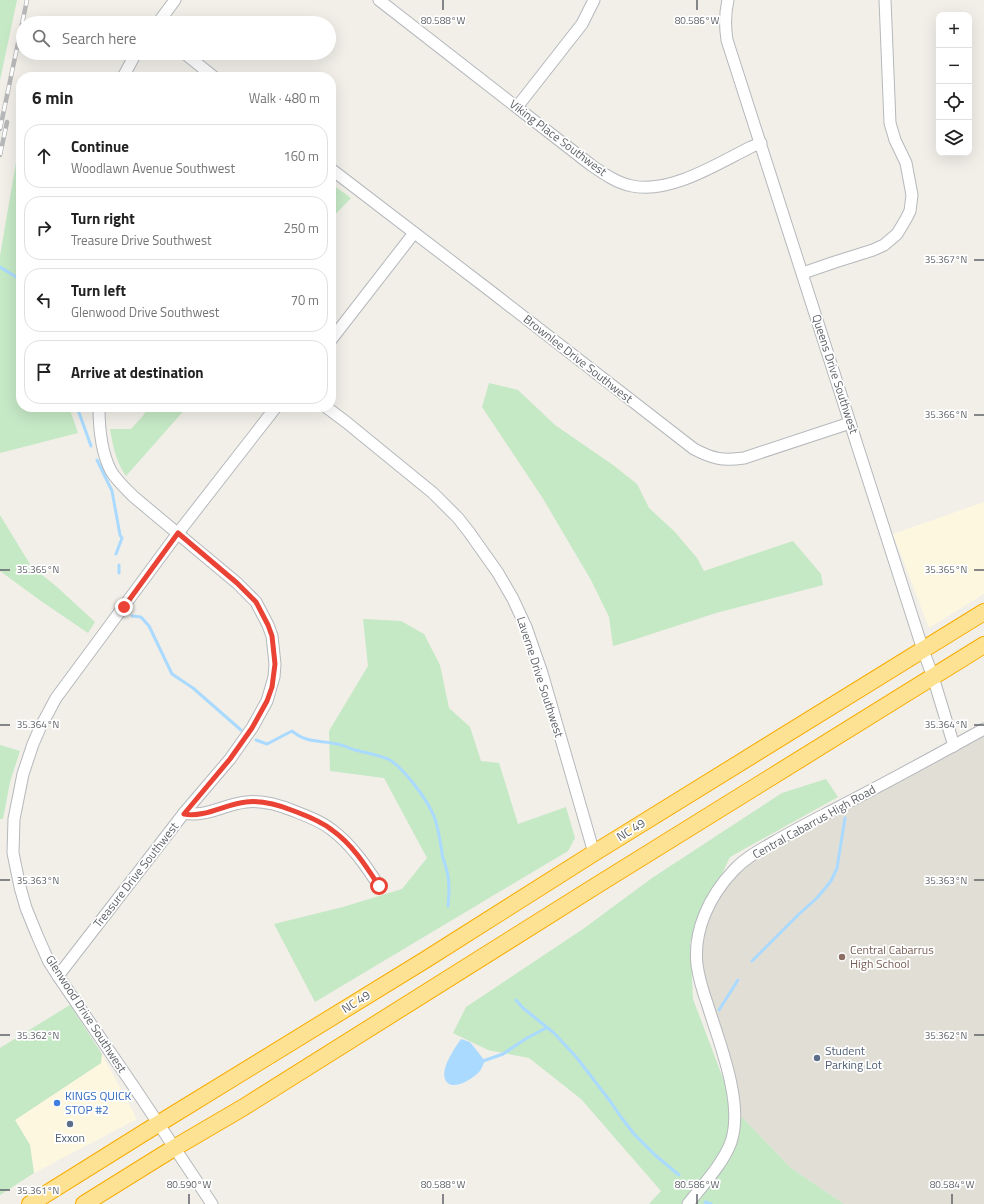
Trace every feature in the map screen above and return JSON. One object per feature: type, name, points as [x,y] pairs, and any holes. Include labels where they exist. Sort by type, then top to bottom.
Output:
[{"type":"highway","name":"NC 49","points":[[30,1204],[984,612]]},
{"type":"highway","points":[[84,1204],[174,1148],[244,1107],[594,887],[984,645]]},
{"type":"street","points":[[163,16],[175,0]]},
{"type":"street","name":"Viking Place Southwest","points":[[379,0],[591,165],[620,182],[632,186],[646,187],[673,184],[761,143]]},
{"type":"street","points":[[517,107],[582,24],[594,0]]},
{"type":"street","name":"Queens Drive Southwest","points":[[728,0],[726,7],[725,31],[727,40],[954,746]]},
{"type":"street","points":[[803,273],[884,245],[897,234],[910,211],[912,195],[906,164],[895,140],[890,118],[885,0]]},
{"type":"street","points":[[126,72],[132,60]]},
{"type":"street","points":[[193,60],[208,72]]},
{"type":"street","name":"Brownlee Drive Southwest","points":[[336,173],[493,292],[694,449],[707,456],[726,460],[744,458],[850,423]]},
{"type":"street","points":[[336,334],[414,233]]},
{"type":"street","name":"Treasure Drive Southwest","points":[[58,976],[184,814],[230,759],[252,728],[267,701],[273,682],[275,664],[272,636],[256,602],[237,583],[134,497],[111,471],[105,457],[100,432],[99,412]]},
{"type":"street","name":"Glenwood Drive Southwest","points":[[212,1204],[48,960],[26,908],[20,887],[13,853],[14,819],[23,774],[33,744],[56,698],[178,533],[272,412]]},
{"type":"street","name":"Laverne Drive Southwest","points":[[332,412],[388,455],[433,493],[466,528],[498,573],[513,599],[526,627],[542,673],[594,853]]},
{"type":"street","name":"Central Cabarrus High Road","points":[[688,1204],[718,1165],[728,1148],[734,1125],[735,1110],[729,1073],[700,980],[697,964],[697,949],[703,919],[716,891],[734,870],[758,851],[984,729]]},
{"type":"street","points":[[184,814],[197,815],[230,805],[248,802],[282,806],[310,817],[332,829],[364,864],[379,886]]},
{"type":"shaded area","points":[[984,502],[984,594],[929,628],[893,534]]},
{"type":"shaded area","name":"Central Cabarrus High School","points":[[984,725],[984,1204],[844,1204],[791,1168],[735,1110],[700,980],[699,933],[734,870]]},
{"type":"shaded area","points":[[102,1054],[137,1119],[34,1173],[30,1145],[15,1120],[101,1063]]},
{"type":"green space","points":[[0,0],[17,0],[0,80]]},
{"type":"green space","points":[[16,162],[16,412],[71,412],[78,433],[0,453],[0,256]]},
{"type":"green space","points":[[336,187],[351,198],[336,214]]},
{"type":"green space","points":[[489,383],[518,390],[555,425],[613,465],[637,484],[649,508],[675,532],[697,558],[704,571],[793,541],[821,574],[823,585],[716,613],[613,646],[609,617],[591,580],[542,497],[482,407]]},
{"type":"green space","points":[[146,412],[183,412],[126,476],[117,459],[110,429],[131,429]]},
{"type":"green space","points":[[0,515],[31,566],[57,587],[95,622],[88,633],[0,571]]},
{"type":"green space","points":[[363,619],[401,621],[424,634],[440,665],[449,708],[470,727],[481,761],[499,763],[518,824],[566,807],[575,838],[568,851],[315,1002],[274,924],[343,907],[402,889],[427,858],[384,778],[330,771],[329,731],[368,666]]},
{"type":"green space","points":[[0,745],[20,751],[10,782],[3,819],[0,819]]},
{"type":"green space","points":[[826,779],[838,797],[730,857],[690,942],[693,999],[735,1110],[791,1168],[844,1204],[649,1204],[661,1191],[581,1099],[529,1058],[488,1050],[453,1033],[466,1007],[583,929],[652,878],[782,793]]},
{"type":"green space","points":[[70,1005],[102,1054],[101,1063],[15,1120],[30,1145],[34,1173],[0,1195],[0,1048]]},
{"type":"water","points":[[461,1039],[470,1042],[485,1061],[480,1071],[472,1078],[462,1083],[452,1085],[445,1079],[444,1074],[449,1058]]},
{"type":"waterway","points":[[0,267],[16,277]]},
{"type":"waterway","points":[[79,412],[91,446]]},
{"type":"waterway","points":[[97,460],[112,491],[120,535],[122,538],[116,554]]},
{"type":"waterway","points":[[119,565],[119,573]]},
{"type":"waterway","points":[[132,616],[141,617],[149,626],[172,674],[193,688],[241,730]]},
{"type":"waterway","points":[[256,740],[267,744],[292,731],[310,740],[343,745],[353,750],[382,757],[396,764],[408,776],[419,791],[434,816],[448,876],[448,906]]},
{"type":"waterway","points":[[752,961],[817,898],[831,881],[837,868],[845,818]]},
{"type":"waterway","points":[[719,1010],[738,980]]},
{"type":"waterway","points":[[516,1000],[523,1008],[554,1033],[577,1058],[634,1134],[655,1155],[679,1175]]},
{"type":"waterway","points":[[483,1061],[503,1054],[527,1038],[546,1028]]},
{"type":"waterway","points":[[705,1202],[711,1204]]},
{"type":"railway","points":[[24,16],[27,0]]},
{"type":"railway","points":[[0,129],[16,53]]},
{"type":"railway","points":[[0,155],[7,122]]},
{"type":"place","name":"Central Cabarrus High School","points":[[842,957]]},
{"type":"place","name":"Student Parking Lot","points":[[817,1058]]},
{"type":"place","name":"KINGS QUICK STOP #2","points":[[57,1103]]},
{"type":"place","name":"Exxon","points":[[70,1124]]},
{"type":"route","points":[[124,607],[178,533],[237,583],[256,602],[262,611],[272,636],[275,664],[272,687],[267,701],[252,728],[230,759],[184,814],[204,814],[230,805],[248,802],[282,806],[310,817],[332,829],[364,864],[379,886]]}]
